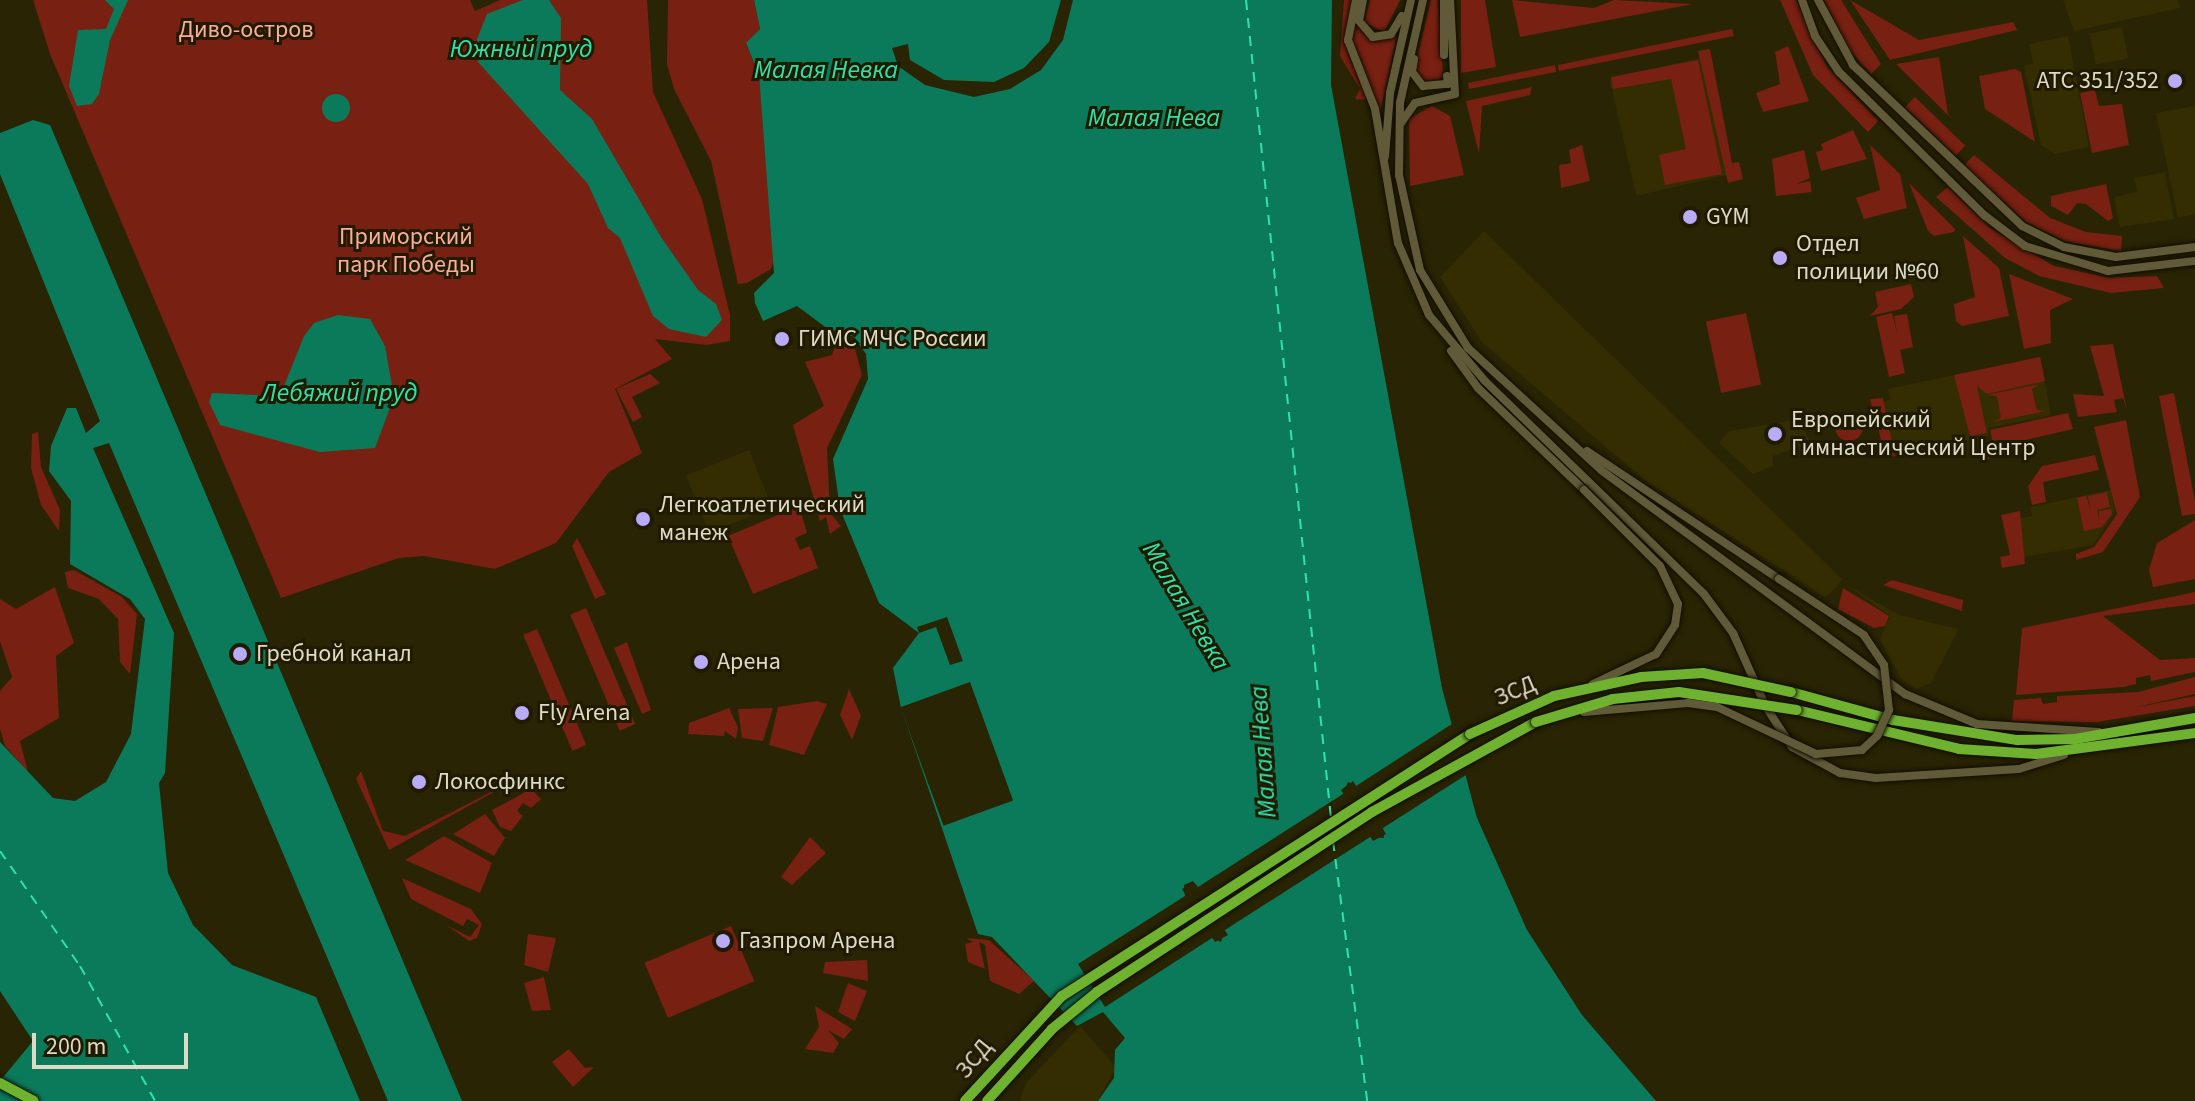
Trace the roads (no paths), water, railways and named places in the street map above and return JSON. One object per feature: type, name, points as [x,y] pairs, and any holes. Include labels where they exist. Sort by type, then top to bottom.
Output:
[{"type":"highway","name":"ЗСД","points":[[965,1101],[1039,1015],[1087,978],[1436,753],[1527,706],[1584,687],[1703,673],[1893,720],[2017,740],[2116,732],[2195,718]]},
{"type":"highway","name":"ЗСД","points":[[987,1101],[1052,1029],[1097,992],[1372,812],[1536,722],[1642,694],[1705,692],[1959,749],[2064,755],[2195,733]]},
{"type":"highway","points":[[0,1083],[34,1101]]},
{"type":"main road","points":[[1356,0],[1348,40],[1375,109],[1384,172],[1402,254],[1441,333],[1478,388],[1660,566],[1678,604],[1675,625],[1656,654],[1584,687]]},
{"type":"main road","points":[[1363,0],[1360,24],[1379,38],[1398,28],[1409,0]]},
{"type":"main road","points":[[1384,172],[1390,93],[1409,0]]},
{"type":"main road","points":[[1423,0],[1413,41],[1398,139],[1405,221],[1428,288],[1468,348],[1601,470],[1928,707],[1966,722],[2116,732]]},
{"type":"main road","points":[[1413,41],[1418,83],[1448,84],[1447,0]]},
{"type":"main road","points":[[1398,139],[1410,106],[1453,95],[1447,0]]},
{"type":"main road","points":[[1802,0],[1815,36],[1839,72],[1984,215],[2025,246],[2084,268],[2137,272],[2195,261]]},
{"type":"main road","points":[[1818,0],[1853,65],[1993,204],[2036,235],[2081,251],[2139,257],[2195,247]]},
{"type":"main road","points":[[1921,152],[1931,142]]},
{"type":"main road","points":[[1984,215],[1993,204]]},
{"type":"main road","points":[[1441,333],[1606,493],[1724,619],[1782,735],[1813,760],[1851,776],[2019,769],[2064,755]]},
{"type":"main road","points":[[1536,722],[1627,705],[1688,703],[1717,707],[1816,754],[1862,750],[1877,736],[1889,710],[1884,665],[1864,635],[1557,430]]},
{"type":"water","points":[[105,0],[128,0],[110,40],[99,94],[92,104],[77,106],[69,86],[78,30],[106,29],[114,9]]},
{"type":"water","name":"Южный пруд","points":[[523,0],[549,0],[561,18],[560,90],[592,119],[661,237],[698,290],[716,304],[722,320],[706,337],[669,329],[653,316],[620,238],[608,228],[588,184],[478,62],[477,39],[487,14]]},
{"type":"water","points":[[754,0],[1061,0],[1049,42],[1024,68],[994,82],[944,80],[910,60],[908,44],[892,48],[898,66],[925,85],[974,97],[1010,89],[1041,70],[1063,40],[1073,0],[1332,0],[1331,85],[1442,688],[1477,818],[1527,930],[1582,1015],[1656,1101],[1098,1101],[1114,1078],[1115,1050],[1125,1038],[1103,1012],[1077,1026],[992,937],[978,934],[901,708],[893,668],[919,633],[879,603],[840,509],[833,459],[868,379],[866,354],[853,336],[828,329],[797,306],[763,321],[755,303],[754,293],[774,273],[759,75],[746,43],[760,29]],"holes":[[[1353,781],[1386,834],[1373,841],[1341,790]],[[1193,882],[1228,935],[1215,942],[1182,889]]]},
{"type":"water","points":[[336,94],[346,98],[350,108],[346,118],[336,122],[326,118],[322,108],[326,98]]},
{"type":"water","points":[[33,120],[50,125],[462,1101],[388,1101],[109,443],[93,448],[174,633],[165,773],[159,783],[168,873],[193,925],[232,965],[316,997],[360,1101],[0,1101],[0,1081],[33,1041],[0,991],[0,742],[53,798],[75,801],[106,782],[131,734],[145,619],[130,599],[70,564],[71,501],[49,471],[51,446],[67,408],[76,408],[86,433],[100,421],[0,174],[0,133]]},
{"type":"water","name":"Лебяжий пруд","points":[[338,315],[370,319],[385,346],[394,397],[375,448],[320,452],[220,425],[209,402],[212,393],[280,396],[304,336],[314,323]]},
{"type":"place","name":"АТС 351/352","points":[[2175,81]]},
{"type":"place","name":"GYM","points":[[1690,217]]},
{"type":"place","name":"Отдел полиции №60","points":[[1780,258]]},
{"type":"place","name":"ГИМС МЧС России","points":[[782,339]]},
{"type":"place","name":"Европейский Гимнастический Центр","points":[[1775,434]]},
{"type":"place","name":"Легкоатлетический манеж","points":[[643,519]]},
{"type":"place","name":"Гребной канал","points":[[240,654]]},
{"type":"place","name":"Арена","points":[[701,662]]},
{"type":"place","name":"Fly Arena","points":[[522,713]]},
{"type":"place","name":"Локосфинкс","points":[[419,782]]},
{"type":"place","name":"Газпром Арена","points":[[723,941]]},
{"type":"park label","name":"Диво-остров","points":[[246,30]]},
{"type":"park label","name":"Приморский парк Победы","points":[[406,251]]},
{"type":"water label","name":"Малая Невка","points":[[826,70]]},
{"type":"water label","name":"Малая Нева","points":[[1154,118]]},
{"type":"water label","name":"Малая Невка","points":[[1186,606]]},
{"type":"water label","name":"Малая Нева","points":[[1263,752]]}]
